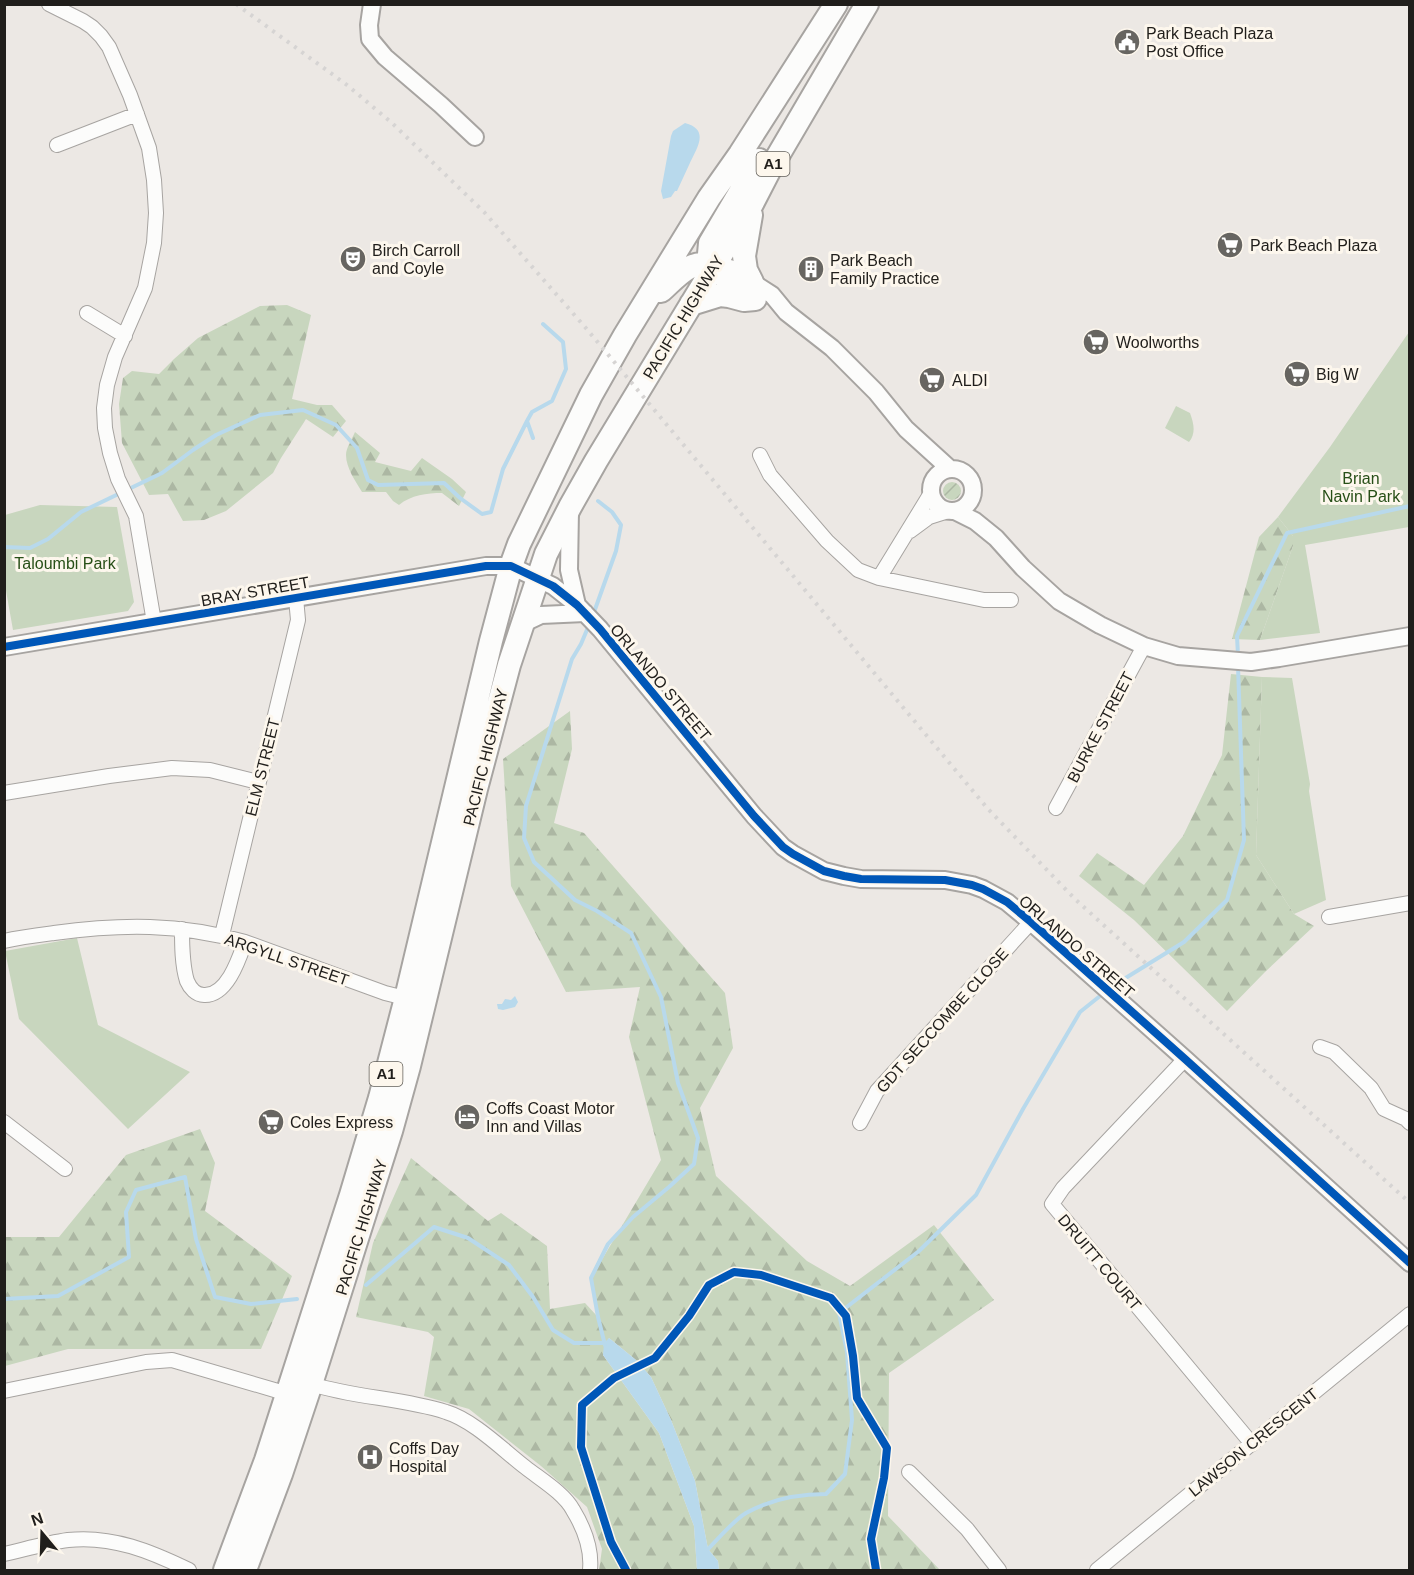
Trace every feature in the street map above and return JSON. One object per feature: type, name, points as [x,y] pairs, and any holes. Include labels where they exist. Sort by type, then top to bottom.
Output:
[{"type":"highway","points":[[709,198],[786,55],[818,4]]},
{"type":"highway","name":"PACIFIC HIGHWAY","points":[[245,1570],[281,1474],[311,1384],[391,1131],[415,1001],[491,641],[519,544],[591,395],[640,311],[709,198],[740,154],[836,4]]},
{"type":"highway","name":"PACIFIC HIGHWAY","points":[[225,1570],[260,1479],[380,1098],[415,1001],[509,665],[546,554],[570,507],[752,204],[854,15],[867,4]]},
{"type":"highway","points":[[714,267],[709,254],[710,243],[854,15],[879,4]]},
{"type":"highway","points":[[691,304],[720,295],[744,300],[753,290],[744,256],[752,204]]},
{"type":"highway","points":[[640,311],[686,269],[702,263],[714,267]]},
{"type":"street","points":[[50,4],[83,21],[101,36],[109,47],[149,148],[156,213],[154,243],[145,288],[115,357],[107,385],[104,408],[110,453],[118,479],[136,516],[154,622]]},
{"type":"street","points":[[372,4],[369,24],[370,39],[385,57],[475,137]]},
{"type":"street","points":[[57,145],[137,114]]},
{"type":"street","points":[[714,267],[730,268],[764,304],[786,312],[832,348],[876,392],[906,429],[925,462],[936,505],[975,521],[996,538],[1023,568],[1059,601],[1100,625],[1144,646],[1178,656],[1251,662],[1410,636]]},
{"type":"street","points":[[87,313],[125,336]]},
{"type":"street","points":[[906,429],[950,468]]},
{"type":"street","points":[[760,455],[770,475],[827,541],[858,570],[879,578],[984,600],[1011,600]]},
{"type":"street","points":[[879,578],[937,474],[950,468],[957,469],[968,476],[973,494],[996,538]]},
{"type":"street","points":[[905,534],[929,518],[966,506],[973,494]]},
{"type":"street","points":[[522,624],[542,615],[581,609],[569,570],[570,507]]},
{"type":"street","name":"BRAY STREET","points":[[4,646],[486,566],[511,566]]},
{"type":"street","name":"ORLANDO STREET","points":[[511,566],[553,586],[581,609],[754,816],[778,842],[793,854],[817,868],[844,876],[861,879],[945,880],[972,885],[1007,902],[1185,1059],[1410,1263]]},
{"type":"street","name":"ELM STREET","points":[[222,935],[298,620],[297,598]]},
{"type":"street","name":"BURKE STREET","points":[[1056,808],[1144,646]]},
{"type":"street","points":[[4,793],[172,768],[210,770],[258,782]]},
{"type":"street","points":[[1329,917],[1410,903]]},
{"type":"street","name":"GDT SECCOMBE CLOSE","points":[[860,1123],[877,1091],[1031,922]]},
{"type":"street","name":"ARGYLL STREET","points":[[4,940],[120,926],[182,928],[222,935],[245,942],[386,993],[415,1001]]},
{"type":"street","points":[[182,928],[184,962],[188,981],[195,992],[201,995],[216,992],[226,982],[239,959],[245,942]]},
{"type":"street","points":[[1320,1047],[1334,1052],[1349,1066],[1371,1088],[1384,1109],[1410,1123]]},
{"type":"street","name":"DRUITT COURT","points":[[1185,1059],[1071,1180],[1052,1204],[1252,1444]]},
{"type":"street","points":[[4,1122],[65,1169]]},
{"type":"street","name":"LAWSON CRESCENT","points":[[1097,1570],[1410,1314]]},
{"type":"street","points":[[4,1391],[146,1362],[172,1360],[288,1394]]},
{"type":"street","points":[[311,1384],[330,1390],[426,1406],[449,1413],[472,1425],[556,1491],[572,1507],[585,1531],[591,1560],[590,1570]]},
{"type":"street","points":[[909,1472],[967,1528],[999,1570]]},
{"type":"street","points":[[4,1554],[49,1543],[98,1540],[146,1550],[189,1570]]},
{"type":"green space","points":[[287,305],[311,315],[292,399],[317,405],[332,405],[346,421],[333,437],[306,419],[273,473],[226,511],[204,520],[183,521],[168,494],[149,495],[122,443],[119,404],[123,378],[132,371],[159,374],[198,338],[260,306]]},
{"type":"green space","name":"Brian Navin Park","points":[[1409,332],[1409,527],[1305,545],[1320,633],[1260,640],[1293,546],[1293,536],[1278,517],[1330,447]]},
{"type":"green space","points":[[1176,406],[1190,413],[1193,421],[1193,435],[1189,442],[1165,428]]},
{"type":"green space","points":[[355,432],[380,453],[375,462],[411,471],[422,458],[452,479],[466,492],[459,506],[442,493],[419,495],[399,505],[386,492],[362,492],[346,460],[347,449]]},
{"type":"green space","points":[[948,482],[956,482],[961,487],[959,498],[948,500],[943,495],[943,487]]},
{"type":"green space","name":"Taloumbi Park","points":[[40,505],[117,507],[134,602],[128,611],[13,630],[5,585],[5,515]]},
{"type":"green space","points":[[1278,517],[1293,536],[1293,546],[1260,640],[1232,639],[1259,537]]},
{"type":"green space","points":[[1231,674],[1262,677],[1256,855],[1294,914],[1314,926],[1227,1011],[1134,920],[1079,876],[1097,853],[1144,885],[1183,836],[1222,755]]},
{"type":"green space","points":[[1262,677],[1292,678],[1326,900],[1294,914],[1256,855]]},
{"type":"green space","points":[[570,711],[572,749],[554,823],[584,833],[725,993],[733,1048],[700,1108],[716,1176],[807,1261],[850,1286],[934,1225],[994,1300],[889,1373],[888,1516],[940,1570],[719,1570],[718,1561],[708,1549],[695,1481],[651,1377],[636,1360],[609,1338],[603,1355],[659,1433],[694,1526],[697,1570],[599,1570],[602,1549],[587,1507],[541,1466],[469,1409],[424,1396],[434,1337],[428,1332],[356,1317],[373,1243],[411,1158],[488,1221],[501,1213],[547,1246],[550,1309],[585,1303],[597,1316],[591,1278],[661,1160],[629,1037],[640,987],[566,992],[511,886],[503,759]]},
{"type":"green space","points":[[77,938],[98,1025],[190,1072],[128,1129],[19,1019],[5,951]]},
{"type":"green space","points":[[200,1129],[215,1163],[205,1211],[292,1276],[261,1349],[68,1349],[5,1366],[5,1237],[59,1237],[126,1155]]},
{"type":"water","points":[[685,123],[698,130],[699,141],[677,191],[671,197],[663,199],[661,191],[671,136],[673,131]]},
{"type":"water","points":[[515,996],[518,1002],[515,1007],[498,1009],[497,1004],[502,1004],[505,999],[511,1000]]},
{"type":"water","points":[[609,1338],[636,1360],[651,1377],[695,1481],[708,1549],[718,1561],[719,1570],[697,1570],[694,1526],[659,1433],[603,1355],[604,1343]]},
{"type":"waterway","points":[[533,438],[527,421],[532,412],[552,401],[566,369],[563,342],[543,324]]},
{"type":"waterway","points":[[4,547],[30,548],[48,539],[81,512],[162,473],[216,435],[260,415],[303,410],[336,425],[357,448],[368,480],[378,485],[444,483],[482,514],[491,512],[503,469],[527,421]]},
{"type":"waterway","points":[[593,615],[616,551],[621,525],[612,512],[598,501]]},
{"type":"waterway","points":[[1238,656],[1237,636],[1287,533],[1410,506]]},
{"type":"waterway","points":[[589,625],[572,659],[526,806],[524,838],[534,862],[575,900],[631,933],[661,997],[678,1083],[698,1138],[694,1164],[633,1217],[608,1244],[591,1278],[605,1345]]},
{"type":"waterway","points":[[1111,987],[1184,942],[1227,900],[1244,840],[1238,666]]},
{"type":"waterway","points":[[708,1549],[746,1513],[784,1498],[826,1494],[845,1474],[852,1420],[847,1352],[839,1313],[919,1251],[976,1195],[1080,1012],[1105,992]]},
{"type":"waterway","points":[[4,1299],[58,1296],[129,1257],[126,1212],[136,1190],[185,1177],[196,1239],[215,1297],[251,1304],[297,1299]]},
{"type":"waterway","points":[[366,1285],[434,1227],[468,1238],[509,1265],[533,1297],[553,1330],[574,1343],[604,1343]]},
{"type":"railway","points":[[236,4],[347,85],[392,123],[484,212],[585,327],[988,809],[1076,900],[1410,1203]]},
{"type":"cycle path","points":[[4,647],[486,566],[511,566],[553,586],[577,605],[600,629],[754,816],[783,847],[824,871],[844,876],[861,879],[945,880],[972,885],[1007,902],[1185,1059],[1410,1263]]},
{"type":"cycle path","points":[[626,1570],[611,1542],[581,1447],[582,1405],[614,1378],[655,1358],[689,1316],[709,1285],[734,1272],[761,1275],[831,1298],[846,1316],[857,1398],[887,1448],[884,1478],[871,1539],[876,1570]]},
{"type":"place","name":"Park Beach Plaza Post Office","points":[[1127,42]]},
{"type":"place","name":"Park Beach Plaza","points":[[1230,245]]},
{"type":"place","name":"Birch Carroll and Coyle","points":[[353,259]]},
{"type":"place","name":"Park Beach Family Practice","points":[[811,269]]},
{"type":"place","name":"Woolworths","points":[[1096,342]]},
{"type":"place","name":"Big W","points":[[1297,374]]},
{"type":"place","name":"ALDI","points":[[932,380]]},
{"type":"place","name":"Coffs Coast Motor Inn and Villas","points":[[467,1117]]},
{"type":"place","name":"Coles Express","points":[[271,1122]]},
{"type":"place","name":"Coffs Day Hospital","points":[[370,1457]]}]
